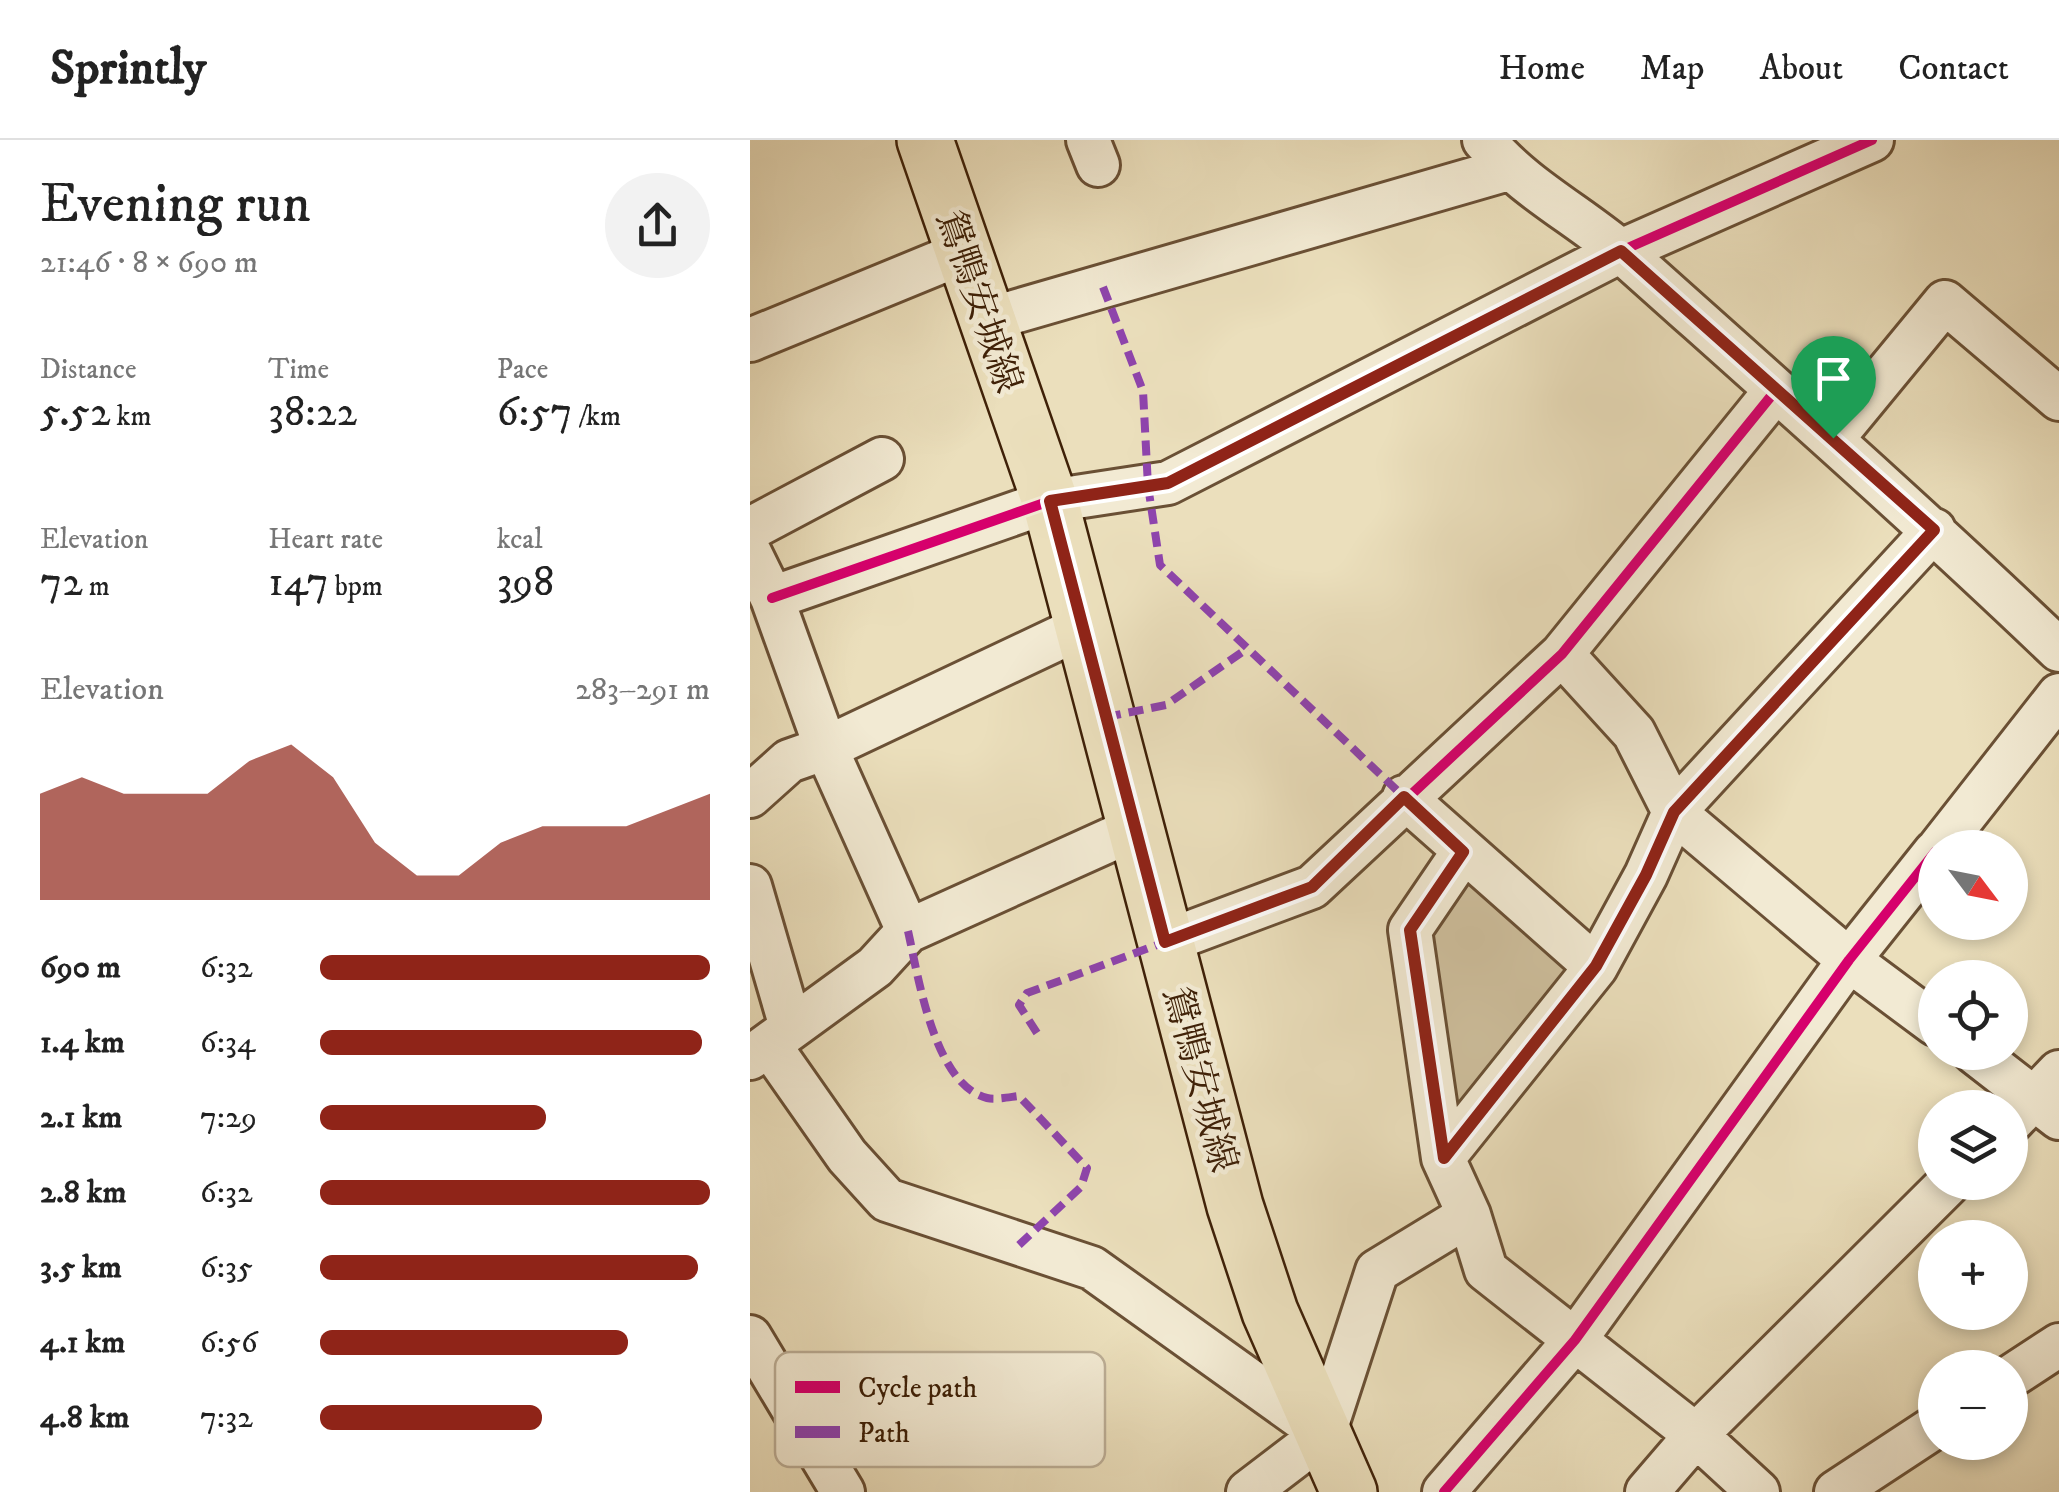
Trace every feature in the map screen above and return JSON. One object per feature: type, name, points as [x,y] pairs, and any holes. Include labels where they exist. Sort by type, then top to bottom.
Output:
[{"type":"main road","name":"鴛鴨安城線","points":[[925,140],[1050,501],[1235,1206],[1270,1312],[1349,1492]]},
{"type":"street","points":[[772,598],[1050,501],[1168,483],[1621,251],[1872,140]]},
{"type":"street","points":[[986,320],[1496,155],[1621,251],[1934,530],[2059,650]]},
{"type":"street","points":[[750,340],[962,253]]},
{"type":"street","points":[[1833,438],[1945,302],[2059,399]]},
{"type":"street","points":[[1165,942],[1312,887],[1404,797],[1562,654],[1776,390]]},
{"type":"street","points":[[750,529],[882,460]]},
{"type":"street","points":[[1444,1158],[1596,966],[1646,875],[1674,812],[1934,530]]},
{"type":"street","points":[[750,552],[772,598],[826,748],[908,931]]},
{"type":"street","points":[[750,796],[788,761],[826,748],[1082,627]]},
{"type":"street","points":[[1562,654],[1634,733],[1674,812],[1850,960],[1918,1011]]},
{"type":"street","points":[[1953,830],[2059,695]]},
{"type":"street","points":[[1404,797],[1596,966]]},
{"type":"street","points":[[771,1044],[876,967],[908,931],[1134,829]]},
{"type":"street","points":[[1463,852],[1410,930],[1444,1158],[1469,1215],[1486,1270],[1696,1435],[1758,1492]]},
{"type":"street","points":[[1444,1492],[1575,1340],[1850,960],[1918,874]]},
{"type":"street","points":[[750,886],[771,1044],[847,1156],[886,1200],[1092,1268],[1324,1434]]},
{"type":"street","points":[[1998,1070],[2041,1103]]},
{"type":"street","points":[[1647,1492],[1696,1435],[1932,1200]]},
{"type":"street","points":[[1248,1492],[1324,1434],[1377,1271],[1469,1215]]},
{"type":"street","points":[[750,1336],[775,1378]]},
{"type":"street","points":[[2028,1365],[2059,1345]]},
{"type":"street","points":[[1836,1492],[1918,1438]]},
{"type":"street","points":[[828,1467],[843,1492]]},
{"type":"shaded area","points":[[1469,871],[1586,971],[1451,1127],[1420,935]]},
{"type":"marked path","points":[[1103,287],[1143,391],[1148,486],[1160,565],[1404,797]]},
{"type":"marked path","points":[[1106,717],[1166,705],[1248,648]]},
{"type":"marked path","points":[[908,931],[931,1026],[954,1073],[969,1089],[987,1098],[1019,1096],[1087,1168],[1081,1187],[1019,1245]]},
{"type":"marked path","points":[[1037,1033],[1019,1005],[1027,993],[1165,942]]},
{"type":"cycle path","points":[[772,598],[1050,501],[1168,483],[1621,251],[1872,140]]},
{"type":"cycle path","points":[[1165,942],[1312,887],[1562,654],[1776,390]]},
{"type":"cycle path","points":[[1444,1492],[1575,1340],[1849,960],[1918,873]]},
{"type":"route","points":[[1621,251],[1833,438],[1934,530],[1674,812],[1646,875],[1596,966],[1444,1158],[1410,930],[1463,852],[1404,797],[1312,887],[1165,942],[1050,501],[1168,483],[1621,251]]}]
